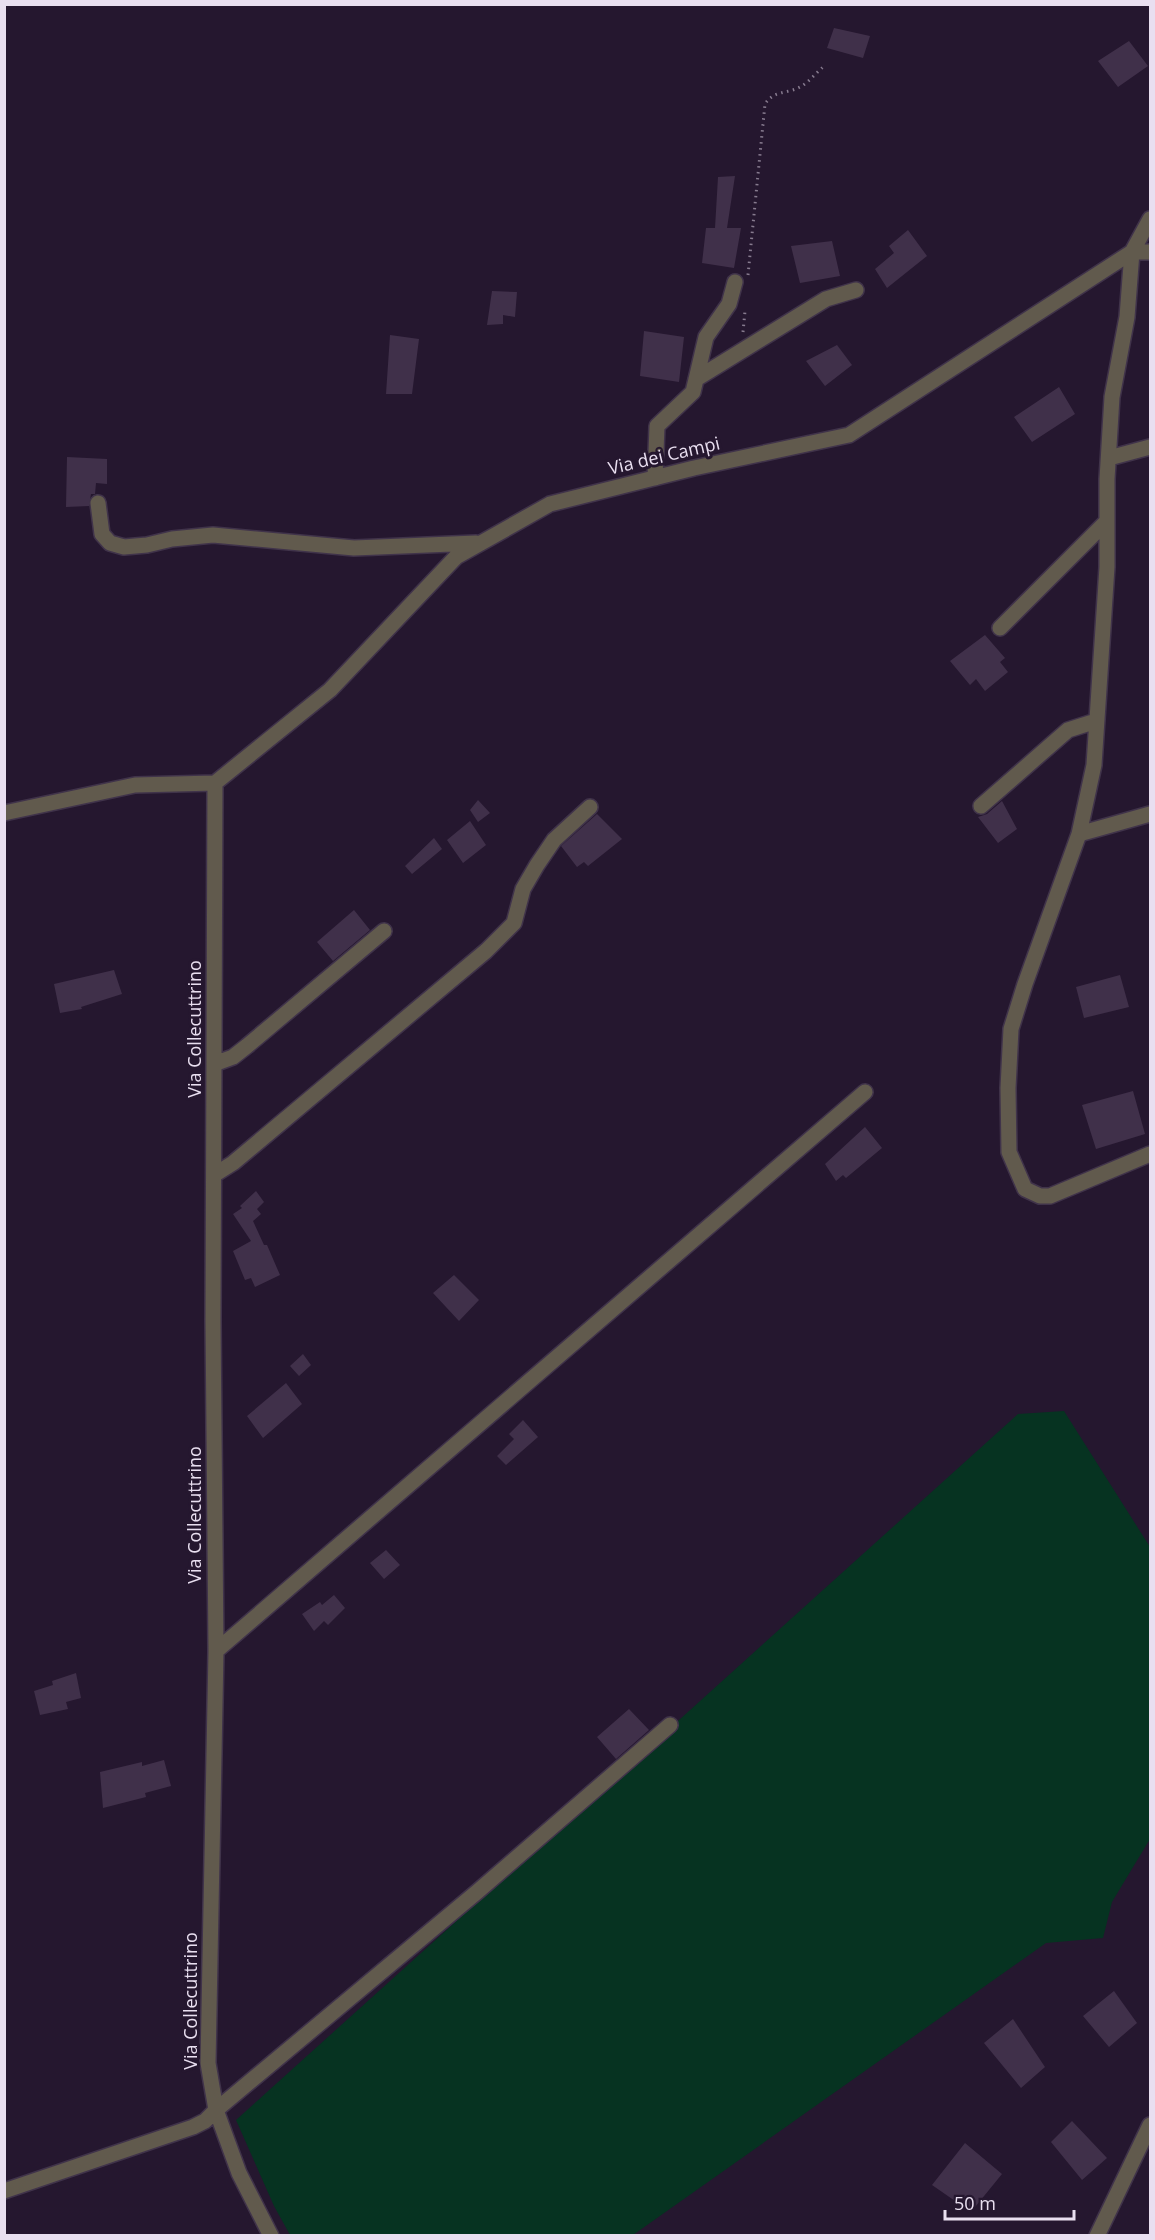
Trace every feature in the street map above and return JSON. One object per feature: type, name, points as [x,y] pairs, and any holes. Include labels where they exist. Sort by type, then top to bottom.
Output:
[{"type":"street","name":"Via dei Campi","points":[[215,783],[330,690],[456,557],[550,504],[849,435],[1132,252],[1150,219]]},
{"type":"street","points":[[1150,252],[1132,252],[1127,318],[1112,397],[1107,567],[1094,765],[1079,834],[1024,984],[1011,1029],[1008,1088],[1009,1152],[1025,1189],[1040,1196],[1050,1196],[1150,1154]]},
{"type":"street","points":[[655,478],[657,426],[693,392],[706,337],[729,304],[741,281]]},
{"type":"street","points":[[696,379],[826,299],[856,290]]},
{"type":"street","points":[[1109,458],[1150,447]]},
{"type":"street","points":[[99,503],[102,534],[110,543],[124,547],[213,535],[354,548],[482,543]]},
{"type":"street","points":[[1000,628],[1107,521]]},
{"type":"street","points":[[981,806],[1068,730],[1096,721]]},
{"type":"street","points":[[4,813],[135,785],[215,783]]},
{"type":"street","name":"Via Collecuttrino","points":[[215,783],[216,1651],[208,2062],[216,2110],[239,2173],[271,2235]]},
{"type":"street","points":[[214,1175],[269,1134],[486,951],[514,922],[523,889],[555,840],[590,807]]},
{"type":"street","points":[[1079,834],[1150,814]]},
{"type":"street","points":[[214,1064],[233,1057],[384,931]]},
{"type":"street","points":[[216,1651],[865,1092]]},
{"type":"street","points":[[4,2191],[205,2121],[477,1892],[670,1725]]},
{"type":"street","points":[[1097,2235],[1150,2125]]},
{"type":"path","points":[[741,281],[765,104],[769,97],[784,90],[800,87],[823,67]]},
{"type":"path","points":[[741,351],[745,304]]},
{"type":"green space","points":[[1064,1411],[1150,1547],[1150,1839],[1112,1902],[1103,1938],[1046,1943],[633,2235],[290,2235],[274,2206],[236,2120],[1018,1414]]},
{"type":"building","points":[[834,28],[870,36],[863,58],[827,48]]},
{"type":"building","points":[[1129,41],[1148,66],[1118,87],[1098,61]]},
{"type":"building","points":[[735,176],[727,228],[741,228],[734,268],[702,263],[706,228],[715,228],[718,177]]},
{"type":"building","points":[[908,230],[927,256],[887,288],[875,269],[894,253],[889,246]]},
{"type":"building","points":[[832,241],[840,276],[800,283],[791,246]]},
{"type":"building","points":[[492,291],[517,292],[515,317],[503,315],[503,324],[487,325]]},
{"type":"building","points":[[644,331],[684,337],[679,382],[640,376]]},
{"type":"building","points":[[390,335],[419,339],[412,394],[386,394]]},
{"type":"building","points":[[837,345],[852,365],[825,386],[806,361]]},
{"type":"building","points":[[1059,387],[1075,414],[1032,442],[1014,417]]},
{"type":"building","points":[[67,457],[107,459],[107,484],[96,483],[95,494],[91,494],[89,506],[66,507]]},
{"type":"building","points":[[985,635],[1005,658],[1000,662],[1008,672],[985,691],[976,679],[970,685],[950,661]]},
{"type":"building","points":[[478,800],[490,813],[478,822],[470,810]]},
{"type":"building","points":[[1002,801],[1017,829],[998,843],[978,817],[987,814]]},
{"type":"building","points":[[597,814],[622,839],[588,866],[584,862],[577,867],[561,846]]},
{"type":"building","points":[[470,821],[486,845],[463,863],[447,840]]},
{"type":"building","points":[[434,838],[442,849],[412,874],[405,866]]},
{"type":"building","points":[[354,910],[370,930],[333,961],[317,942]]},
{"type":"building","points":[[114,970],[122,994],[81,1007],[82,1009],[60,1013],[54,984]]},
{"type":"building","points":[[1120,975],[1129,1007],[1084,1018],[1076,987]]},
{"type":"building","points":[[1133,1091],[1145,1134],[1096,1149],[1082,1105]]},
{"type":"building","points":[[865,1127],[882,1148],[846,1178],[843,1175],[836,1181],[825,1164]]},
{"type":"building","points":[[256,1191],[264,1202],[257,1209],[261,1214],[253,1221],[280,1275],[255,1287],[251,1278],[245,1280],[233,1251],[251,1241],[233,1214],[242,1208],[240,1206]]},
{"type":"building","points":[[454,1275],[479,1300],[459,1321],[433,1293]]},
{"type":"building","points":[[303,1354],[311,1365],[299,1376],[290,1366]]},
{"type":"building","points":[[286,1383],[302,1404],[263,1438],[247,1416]]},
{"type":"building","points":[[523,1420],[538,1437],[506,1465],[497,1456],[514,1439],[509,1434]]},
{"type":"building","points":[[386,1550],[400,1565],[384,1579],[370,1563]]},
{"type":"building","points":[[334,1595],[345,1608],[328,1625],[324,1621],[314,1631],[302,1614],[320,1602],[322,1605]]},
{"type":"building","points":[[76,1673],[81,1698],[66,1702],[68,1709],[40,1715],[34,1691],[53,1685],[52,1681]]},
{"type":"building","points":[[629,1709],[649,1730],[616,1759],[597,1737]]},
{"type":"building","points":[[164,1760],[171,1786],[145,1793],[146,1797],[103,1808],[100,1772],[142,1762],[142,1766]]},
{"type":"building","points":[[1114,1991],[1137,2023],[1109,2047],[1083,2016]]},
{"type":"building","points":[[1013,2019],[1045,2067],[1021,2088],[984,2043]]},
{"type":"building","points":[[1072,2121],[1107,2158],[1082,2180],[1051,2142]]},
{"type":"building","points":[[965,2143],[1002,2174],[971,2212],[932,2185]]}]
